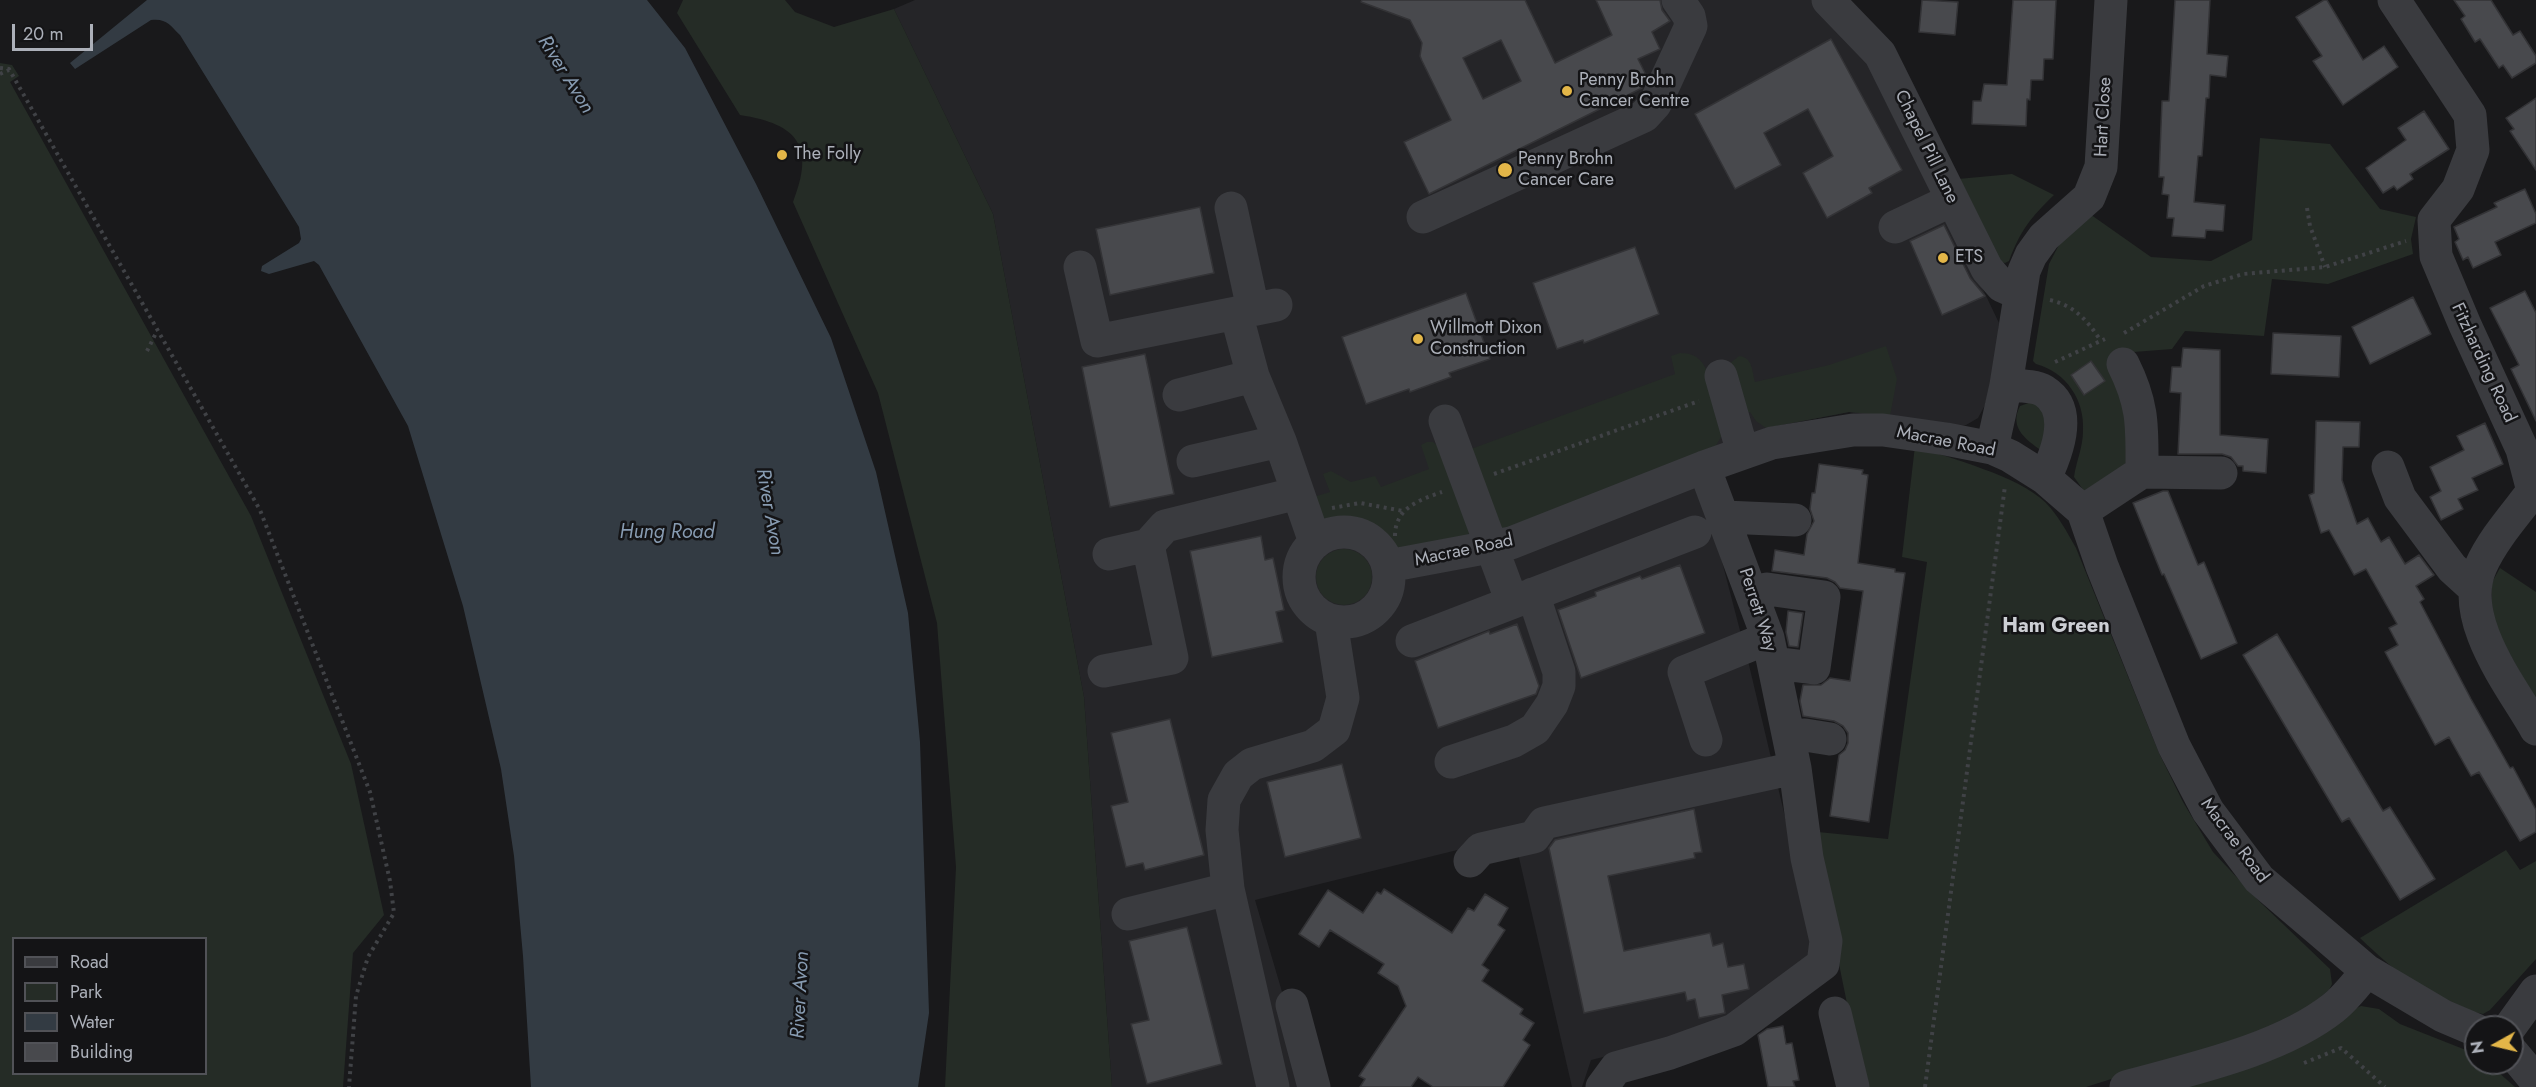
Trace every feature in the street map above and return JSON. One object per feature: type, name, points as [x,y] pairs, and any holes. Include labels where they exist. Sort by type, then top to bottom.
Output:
[{"type":"street","points":[[1423,217],[1644,116],[1655,104],[1691,27],[1689,16],[1678,0]]},
{"type":"street","name":"Chapel Pill Lane","points":[[1828,0],[1880,54],[1988,269],[2002,286],[2020,294]]},
{"type":"street","name":"Hart Close","points":[[2001,452],[2017,386],[2020,294],[2024,271],[2031,255],[2044,237],[2089,197],[2101,167],[2111,0]]},
{"type":"street","points":[[2394,0],[2470,115],[2473,150],[2458,189],[2434,220]]},
{"type":"street","points":[[1894,226],[1952,200]]},
{"type":"street","points":[[1109,554],[1148,545],[1165,526],[1306,517],[1328,534],[1343,532],[1358,534],[1371,541],[1395,565],[1385,597],[1376,610],[1362,619],[1347,623],[1331,621],[1316,614],[1306,602],[1299,586],[1306,517],[1280,441],[1253,376],[1255,309],[1231,208]]},
{"type":"street","name":"Fitzharding Road","points":[[2434,220],[2436,256],[2464,325],[2522,449],[2534,491],[2481,566],[2474,588],[2476,617],[2487,644],[2536,729]]},
{"type":"street","points":[[1080,267],[1096,341],[1255,309]]},
{"type":"street","points":[[2118,345],[2142,413],[2142,472]]},
{"type":"street","points":[[1179,395],[1253,376]]},
{"type":"street","points":[[1723,384],[1743,453]]},
{"type":"street","points":[[2017,386],[2042,389],[2052,398],[2059,414],[2061,427],[2059,443],[2055,458],[2045,478]]},
{"type":"street","points":[[1445,421],[1492,548],[1523,598],[1559,672],[1559,686],[1552,704],[1535,729],[1514,741],[1451,762]]},
{"type":"street","name":"Macrae Road","points":[[1395,565],[1511,543],[1704,467],[1772,443],[1853,430],[1883,430],[1946,439],[2001,452],[2045,478],[2083,511],[2102,566],[2174,746],[2208,811],[2259,879],[2367,971],[2443,1016],[2464,1025]]},
{"type":"street","points":[[1194,461],[1280,441]]},
{"type":"street","name":"Perrett Way","points":[[1602,1087],[1616,1068],[1670,1053],[1734,1030],[1822,964],[1826,941],[1807,858],[1792,754],[1771,651],[1704,467]]},
{"type":"street","points":[[2388,467],[2400,498],[2452,568],[2474,588]]},
{"type":"street","points":[[2083,511],[2142,472],[2221,473]]},
{"type":"street","points":[[1724,517],[1795,520]]},
{"type":"street","points":[[1412,641],[1695,531]]},
{"type":"street","points":[[1104,671],[1172,658],[1148,545]]},
{"type":"street","points":[[1706,740],[1684,672],[1771,651],[1814,668],[1824,597],[1767,589],[1752,594]]},
{"type":"street","points":[[1273,1087],[1228,889],[1222,830],[1224,800],[1238,775],[1252,764],[1313,746],[1334,730],[1344,698],[1331,621]]},
{"type":"street","points":[[1470,861],[1481,849],[1534,837],[1544,823],[1792,754],[1805,735],[1830,739]]},
{"type":"street","points":[[1128,914],[1228,889]]},
{"type":"street","points":[[2126,1087],[2234,1057],[2302,1028],[2334,1008],[2367,971]]},
{"type":"street","points":[[2519,1015],[2536,991]]},
{"type":"street","points":[[1292,1005],[1314,1087]]},
{"type":"street","points":[[1835,1013],[1853,1087]]},
{"type":"street","points":[[2524,1066],[2536,1081]]},
{"type":"path","points":[[0,68],[9,69]]},
{"type":"path","points":[[0,74],[9,69]]},
{"type":"path","points":[[9,69],[260,510],[370,792],[390,881],[394,913],[368,957],[356,996],[350,1087]]},
{"type":"path","points":[[2307,208],[2310,226],[2325,267]]},
{"type":"path","points":[[2017,386],[2045,368],[2101,341],[2118,345],[2130,331],[2204,286],[2243,274],[2325,267],[2411,239],[2434,220]]},
{"type":"path","points":[[2020,294],[2067,304],[2087,320],[2101,341]]},
{"type":"path","points":[[147,351],[158,330]]},
{"type":"path","points":[[1395,565],[1395,532],[1403,511],[1412,504],[1723,384]]},
{"type":"path","points":[[1925,1087],[2001,452]]},
{"type":"path","points":[[1306,517],[1337,506],[1360,503],[1403,511]]},
{"type":"path","points":[[2298,1066],[2341,1048],[2385,1087]]},
{"type":"shaded area","points":[[915,0],[1813,0],[1877,68],[1999,323],[1995,370],[1985,405],[1978,418],[1966,425],[1953,428],[1849,412],[1766,428],[1696,462],[1749,665],[1818,956],[1729,1026],[1591,1060],[1582,1087],[1572,1087],[1514,836],[1255,900],[1310,1087],[1112,1087],[1084,697],[993,214],[894,9]]},
{"type":"green space","points":[[683,0],[785,0],[795,12],[834,27],[894,9],[993,214],[1084,697],[1112,1087],[945,1087],[956,867],[937,623],[878,393],[793,202],[802,166],[797,141],[776,125],[740,115],[677,13]]},
{"type":"green space","points":[[0,63],[12,65],[19,76],[10,82],[251,516],[351,764],[384,915],[353,953],[343,1087],[0,1087]]},
{"type":"green space","points":[[2260,138],[2330,144],[2380,209],[2416,217],[2411,239],[2413,254],[2328,284],[2272,279],[2264,336],[2185,331],[2172,349],[2134,352],[2107,364],[2127,415],[2128,461],[2091,501],[2074,477],[2083,431],[2081,409],[2077,398],[2072,389],[2056,373],[2033,361],[2049,264],[2062,239],[2087,212],[2151,257],[2211,261],[2252,240]]},
{"type":"green space","points":[[2012,174],[2054,195],[2027,225],[2009,261],[2005,263],[1996,261],[1958,179]]},
{"type":"green space","points":[[1886,346],[1897,379],[1890,416],[1849,412],[1766,428],[1756,421],[1750,412],[1743,414],[1729,364],[1739,356],[1749,362],[1755,382],[1829,365]]},
{"type":"green space","points":[[1680,353],[1696,356],[1706,369],[1722,435],[1714,449],[1500,531],[1471,449],[1675,374],[1671,356]]},
{"type":"green space","points":[[2034,401],[2049,414],[2045,453],[2026,439],[2016,421],[2020,406]]},
{"type":"green space","points":[[1433,442],[1439,447],[1468,526],[1469,533],[1465,539],[1386,550],[1366,533],[1351,528],[1324,525],[1307,499],[1330,492],[1323,474],[1331,471],[1351,482],[1375,476],[1381,487],[1429,469],[1421,445]]},
{"type":"green space","points":[[1915,446],[1984,469],[2018,484],[2045,502],[2058,518],[2076,548],[2159,753],[2183,802],[2213,852],[2260,902],[2330,969],[2332,984],[2329,990],[2303,1011],[2257,1033],[2086,1087],[1864,1087],[1840,969],[1818,832],[1888,839],[1927,562],[1902,557]]},
{"type":"green space","points":[[1338,549],[1350,549],[1360,553],[1368,561],[1372,577],[1368,593],[1360,601],[1350,605],[1338,605],[1328,601],[1320,593],[1316,583],[1316,571],[1320,561],[1328,553]]},
{"type":"green space","points":[[2500,568],[2536,592],[2536,701],[2493,624],[2491,584]]},
{"type":"green space","points":[[2506,850],[2520,870],[2536,861],[2536,959],[2490,1010],[2483,1014],[2465,1010],[2432,995],[2387,963],[2360,938]]},
{"type":"green space","points":[[2361,1006],[2379,1009],[2400,1024],[2464,1049],[2464,1075],[2502,1075],[2515,1087],[2177,1087]]},
{"type":"water","name":"Hung Road","points":[[147,0],[647,0],[685,48],[756,184],[831,338],[876,472],[908,613],[920,742],[929,1013],[918,1087],[531,1087],[514,856],[501,769],[463,606],[408,426],[319,265],[314,261],[269,274],[261,271],[262,266],[299,243],[301,239],[299,227],[180,35],[164,21],[151,20],[75,69],[70,63]]},
{"type":"building","name":"Penny Brohn Cancer Centre","points":[[1362,0],[1525,0],[1555,63],[1612,35],[1596,0],[1660,0],[1662,10],[1670,21],[1652,32],[1660,49],[1638,59],[1647,77],[1642,88],[1429,194],[1404,142],[1451,120],[1422,61],[1420,56],[1422,43],[1410,20],[1361,2]],"holes":[[[1501,40],[1521,81],[1483,99],[1463,58]]]},
{"type":"building","points":[[1922,0],[1958,2],[1955,35],[1919,32]]},
{"type":"building","points":[[2013,0],[2056,0],[2053,59],[2044,59],[2043,80],[2031,80],[2030,100],[2027,99],[2026,126],[1972,124],[1973,101],[1981,101],[1984,84],[2007,85]]},
{"type":"building","points":[[2175,0],[2210,0],[2207,54],[2228,56],[2226,77],[2210,75],[2202,156],[2198,156],[2194,202],[2225,205],[2223,231],[2206,230],[2205,238],[2172,236],[2174,218],[2167,218],[2169,195],[2162,194],[2164,177],[2159,177],[2162,101],[2169,101]]},
{"type":"building","points":[[2327,0],[2363,60],[2384,46],[2398,67],[2343,105],[2313,61],[2322,56],[2296,17]]},
{"type":"building","points":[[2454,0],[2491,0],[2513,35],[2520,31],[2536,56],[2536,63],[2512,78],[2503,65],[2499,68],[2480,39],[2475,42],[2461,19],[2465,16]]},
{"type":"building","points":[[1831,39],[1902,170],[1869,188],[1872,193],[1827,218],[1803,173],[1833,156],[1808,109],[1764,133],[1781,165],[1735,189],[1695,114]]},
{"type":"building","points":[[2536,98],[2536,170],[2510,131],[2514,129],[2506,118]]},
{"type":"building","points":[[2424,111],[2449,149],[2410,174],[2413,179],[2397,190],[2394,186],[2383,193],[2366,168],[2406,140],[2398,128]]},
{"type":"building","points":[[2525,189],[2536,214],[2536,223],[2495,242],[2501,255],[2473,268],[2468,257],[2463,260],[2455,242],[2459,239],[2454,227],[2497,207],[2494,203]]},
{"type":"building","points":[[1200,207],[1214,273],[1110,295],[1096,229]]},
{"type":"building","name":"ETS","points":[[1944,225],[1970,278],[1985,296],[1942,315],[1910,241]]},
{"type":"building","points":[[1635,247],[1659,314],[1584,343],[1583,340],[1557,349],[1533,283]]},
{"type":"building","points":[[2525,291],[2536,313],[2536,421],[2511,369],[2519,365],[2490,308]]},
{"type":"building","points":[[1466,293],[1490,359],[1449,373],[1451,377],[1410,392],[1409,389],[1366,404],[1342,337]]},
{"type":"building","points":[[2413,297],[2431,334],[2370,364],[2352,327]]},
{"type":"building","points":[[2273,333],[2341,336],[2339,377],[2271,374]]},
{"type":"building","points":[[2183,348],[2220,350],[2220,435],[2268,439],[2266,473],[2243,471],[2243,466],[2238,466],[2231,457],[2222,454],[2178,454],[2181,393],[2170,392],[2172,367],[2181,367]]},
{"type":"building","points":[[1145,354],[1174,494],[1110,507],[1082,367]]},
{"type":"building","points":[[2091,361],[2105,381],[2084,395],[2071,375]]},
{"type":"building","points":[[2316,421],[2360,422],[2359,447],[2343,447],[2342,480],[2357,524],[2368,518],[2381,542],[2389,537],[2405,564],[2419,555],[2434,575],[2416,586],[2424,599],[2420,602],[2471,699],[2510,768],[2513,767],[2536,810],[2536,832],[2520,841],[2479,772],[2471,776],[2449,737],[2435,745],[2385,652],[2398,645],[2389,628],[2397,624],[2366,569],[2354,575],[2329,530],[2321,533],[2309,495],[2314,493]]},
{"type":"building","points":[[2485,423],[2503,464],[2472,478],[2478,490],[2458,499],[2463,509],[2441,520],[2430,497],[2441,491],[2430,467],[2464,450],[2457,436]]},
{"type":"building","points":[[1819,464],[1863,470],[1862,474],[1868,475],[1858,563],[1895,569],[1895,572],[1905,573],[1869,822],[1830,816],[1839,755],[1848,743],[1848,733],[1843,726],[1834,721],[1803,716],[1800,701],[1803,685],[1821,685],[1830,678],[1850,681],[1863,591],[1840,588],[1827,578],[1772,571],[1775,550],[1804,555],[1807,534],[1814,521],[1810,509]]},
{"type":"building","points":[[2168,491],[2198,565],[2204,562],[2237,643],[2201,659],[2164,574],[2162,575],[2133,503]]},
{"type":"building","points":[[1261,536],[1265,560],[1273,558],[1284,610],[1276,612],[1283,642],[1212,657],[1190,551]]},
{"type":"building","points":[[1680,565],[1705,633],[1581,678],[1558,610],[1596,596],[1595,592],[1640,576],[1642,579]]},
{"type":"building","points":[[1788,611],[1803,613],[1798,647],[1789,646],[1786,632]]},
{"type":"building","points":[[1517,624],[1539,686],[1536,694],[1438,728],[1415,661],[1489,631],[1490,634]]},
{"type":"building","points":[[2277,634],[2383,811],[2390,807],[2435,879],[2400,900],[2349,818],[2342,822],[2243,655]]},
{"type":"building","points":[[1170,719],[1204,855],[1145,870],[1143,863],[1126,867],[1111,806],[1128,802],[1111,733]]},
{"type":"building","points":[[1342,764],[1361,838],[1285,857],[1267,782]]},
{"type":"building","points":[[1694,809],[1702,852],[1694,853],[1695,858],[1608,876],[1624,951],[1710,933],[1713,946],[1723,943],[1728,967],[1744,964],[1749,989],[1722,995],[1725,1013],[1699,1018],[1695,999],[1687,1001],[1685,992],[1584,1013],[1549,848],[1555,840]]},
{"type":"building","points":[[1384,889],[1452,933],[1468,908],[1474,911],[1485,894],[1508,908],[1498,925],[1505,930],[1482,965],[1489,970],[1482,981],[1523,1009],[1520,1014],[1534,1023],[1523,1040],[1530,1045],[1503,1087],[1433,1087],[1418,1077],[1411,1087],[1360,1087],[1365,1079],[1359,1076],[1406,1006],[1398,986],[1378,973],[1384,964],[1330,930],[1319,947],[1299,934],[1328,890],[1363,913],[1377,892],[1381,894]]},
{"type":"building","points":[[1187,927],[1222,1064],[1147,1084],[1131,1024],[1149,1020],[1129,941]]},
{"type":"building","points":[[1783,1026],[1786,1044],[1792,1043],[1799,1080],[1793,1081],[1795,1087],[1768,1087],[1758,1035],[1767,1029]]},
{"type":"place","name":"Penny Brohn Cancer Centre","points":[[1567,91]]},
{"type":"place","name":"The Folly","points":[[782,155]]},
{"type":"place","name":"Penny Brohn Cancer Care","points":[[1505,170]]},
{"type":"place","name":"ETS","points":[[1943,258]]},
{"type":"place","name":"Willmott Dixon Construction","points":[[1418,339]]},
{"type":"district","name":"Ham Green","points":[[2056,627]]},
{"type":"water label","name":"River Avon","points":[[565,75]]},
{"type":"water label","name":"River Avon","points":[[769,512]]},
{"type":"water label","name":"River Avon","points":[[801,995]]}]
